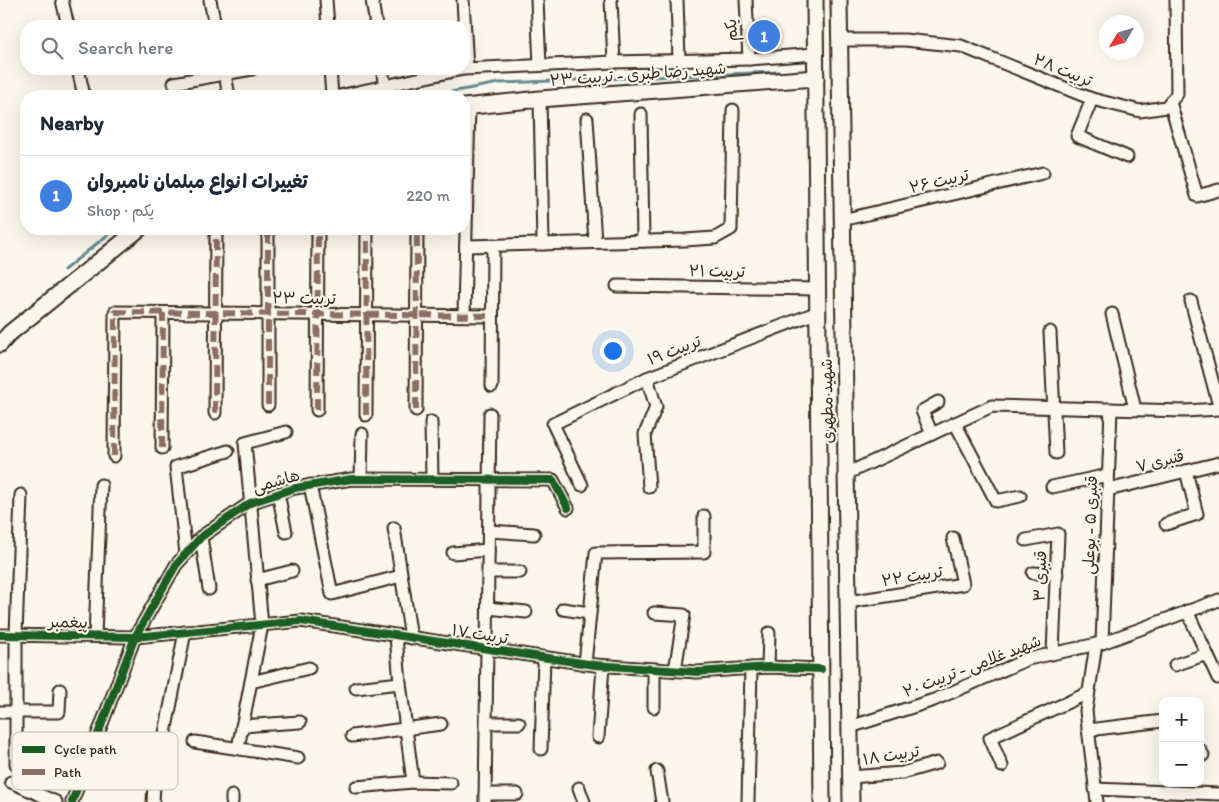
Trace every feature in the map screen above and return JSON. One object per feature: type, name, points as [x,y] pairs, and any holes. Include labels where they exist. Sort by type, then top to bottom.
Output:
[{"type":"main road","name":"شهید مطهری","points":[[815,0],[822,802]]},
{"type":"main road","name":"شهید مطهری","points":[[839,0],[851,802]]},
{"type":"main road","name":"شهید رضا طبری - تربیت ۲۳","points":[[470,106],[816,78]]},
{"type":"main road","points":[[0,344],[10,333],[132,235]]},
{"type":"main road","points":[[819,394],[845,394]]},
{"type":"street","points":[[62,0],[67,20]]},
{"type":"street","points":[[210,0],[214,20]]},
{"type":"street","points":[[326,0],[328,20]]},
{"type":"street","points":[[372,0],[375,20]]},
{"type":"street","points":[[463,0],[464,20]]},
{"type":"street","points":[[537,0],[540,65]]},
{"type":"street","points":[[611,0],[614,62]]},
{"type":"street","points":[[677,0],[679,60]]},
{"type":"street","name":"یکم","points":[[746,0],[749,59]]},
{"type":"street","points":[[1176,0],[1177,94],[1170,102],[1197,196],[1219,190]]},
{"type":"street","name":"تربیت ۲۸","points":[[840,40],[905,40],[961,46],[1092,99],[1140,111],[1166,107],[1170,102]]},
{"type":"street","points":[[470,68],[749,59],[816,54]]},
{"type":"street","points":[[79,75],[83,90]]},
{"type":"street","points":[[174,83],[207,75]]},
{"type":"street","points":[[225,75],[228,90]]},
{"type":"street","points":[[330,75],[332,90]]},
{"type":"street","points":[[383,75],[385,86]]},
{"type":"street","points":[[366,90],[434,75]]},
{"type":"street","points":[[540,99],[543,244]]},
{"type":"street","points":[[1092,99],[1077,136],[1127,157]]},
{"type":"street","points":[[466,246],[716,238],[730,229],[733,110]]},
{"type":"street","points":[[641,114],[643,241]]},
{"type":"street","points":[[588,119],[596,242]]},
{"type":"street","name":"تربیت ۲۶","points":[[842,220],[1043,173]]},
{"type":"street","points":[[214,413],[216,235]]},
{"type":"street","points":[[268,235],[268,405]]},
{"type":"street","points":[[317,410],[318,235]]},
{"type":"street","points":[[366,415],[367,235]]},
{"type":"street","points":[[416,410],[417,235]]},
{"type":"street","points":[[464,315],[466,235]]},
{"type":"street","points":[[492,245],[492,386]]},
{"type":"street","name":"تربیت ۲۱","points":[[617,286],[818,289]]},
{"type":"street","points":[[846,474],[992,406],[1185,411],[1219,408],[1191,302]]},
{"type":"street","name":"تربیت ۲۳","points":[[114,456],[115,312],[492,316]]},
{"type":"street","points":[[162,448],[163,312]]},
{"type":"street","name":"تربیت ۱۹","points":[[649,487],[645,434],[656,407],[647,378],[818,312]]},
{"type":"street","points":[[1112,314],[1135,409]]},
{"type":"street","points":[[1050,332],[1056,452]]},
{"type":"street","points":[[582,485],[553,424],[647,378]]},
{"type":"street","points":[[932,434],[922,411],[938,402]]},
{"type":"street","name":"قنبری ۵ - بوعلی","points":[[1097,802],[1086,711],[1099,644],[1111,409]]},
{"type":"street","points":[[490,414],[485,798],[517,794]]},
{"type":"street","points":[[431,422],[432,479]]},
{"type":"street","points":[[955,423],[996,501],[1020,496]]},
{"type":"street","points":[[238,748],[262,625],[246,443],[286,432]]},
{"type":"street","points":[[361,479],[362,434]]},
{"type":"street","points":[[186,554],[176,467],[228,451]]},
{"type":"street","name":"قنبری ۷","points":[[1108,490],[1219,463]]},
{"type":"street","points":[[1166,524],[1197,514],[1186,471]]},
{"type":"street","points":[[1052,487],[1108,475]]},
{"type":"street","name":"هاشمی","points":[[99,732],[135,637],[176,565],[201,537],[250,503],[294,488],[361,479],[489,478],[553,480],[568,508]]},
{"type":"street","points":[[95,636],[101,485]]},
{"type":"street","points":[[310,485],[332,594],[401,576]]},
{"type":"street","points":[[278,494],[286,532]]},
{"type":"street","points":[[16,732],[16,635],[21,495]]},
{"type":"street","points":[[585,664],[596,553],[704,552],[704,516]]},
{"type":"street","points":[[394,528],[411,638]]},
{"type":"street","points":[[489,531],[534,534]]},
{"type":"street","name":"قنبری ۳","points":[[1026,540],[1058,534],[1054,652]]},
{"type":"street","points":[[201,537],[209,589]]},
{"type":"street","name":"تربیت ۲۲","points":[[848,602],[963,584],[953,538]]},
{"type":"street","points":[[453,553],[488,550]]},
{"type":"street","points":[[257,580],[292,572]]},
{"type":"street","points":[[488,572],[520,572]]},
{"type":"street","points":[[1033,573],[1057,574]]},
{"type":"street","name":"شهید غلامی - تربیت ۲۰","points":[[850,727],[934,700],[1028,659],[1099,644],[1219,600]]},
{"type":"street","points":[[488,608],[526,612]]},
{"type":"street","points":[[563,609],[590,613]]},
{"type":"street","points":[[1187,611],[1218,678]]},
{"type":"street","points":[[654,613],[684,615],[675,670]]},
{"type":"street","name":"تربیت ۱۷","points":[[135,637],[301,622],[603,666],[697,672],[768,667],[821,669]]},
{"type":"street","points":[[165,732],[185,632]]},
{"type":"street","points":[[768,633],[768,667]]},
{"type":"street","name":"پیغمبر","points":[[0,635],[135,637]]},
{"type":"street","points":[[396,636],[413,782]]},
{"type":"street","points":[[1175,665],[1207,654]]},
{"type":"street","points":[[541,749],[544,658]]},
{"type":"street","points":[[598,737],[603,666]]},
{"type":"street","points":[[251,682],[309,668]]},
{"type":"street","points":[[748,802],[751,668]]},
{"type":"street","points":[[654,669],[654,707]]},
{"type":"street","points":[[356,688],[400,683]]},
{"type":"street","points":[[0,712],[59,712],[60,690]]},
{"type":"street","points":[[1002,766],[990,738],[1088,693]]},
{"type":"street","points":[[1088,730],[1159,721]]},
{"type":"street","points":[[242,726],[300,722]]},
{"type":"street","points":[[487,723],[519,723]]},
{"type":"street","points":[[352,736],[441,724]]},
{"type":"street","points":[[195,742],[298,758]]},
{"type":"street","name":"تربیت ۱۸","points":[[850,777],[902,773],[937,763]]},
{"type":"street","points":[[657,771],[662,802]]},
{"type":"street","points":[[356,787],[413,782],[451,783]]},
{"type":"street","points":[[579,788],[584,802]]},
{"type":"street","points":[[1096,789],[1219,794]]},
{"type":"street","points":[[29,790],[56,802]]},
{"type":"street","name":"هاشمی","points":[[72,802],[77,790]]},
{"type":"street","points":[[1178,792],[1184,802]]},
{"type":"waterway","points":[[461,90],[499,83],[779,72]]},
{"type":"waterway","points":[[64,270],[108,235]]},
{"type":"marked path","points":[[215,413],[216,235]]},
{"type":"marked path","points":[[268,235],[268,405]]},
{"type":"marked path","points":[[317,410],[318,235]]},
{"type":"marked path","points":[[366,415],[367,235]]},
{"type":"marked path","points":[[416,410],[417,235]]},
{"type":"marked path","points":[[114,456],[115,312],[492,316]]},
{"type":"marked path","points":[[162,448],[163,313]]},
{"type":"cycle path","points":[[99,732],[135,637],[176,565],[201,537],[250,503],[295,488],[352,479],[553,480],[568,508]]},
{"type":"cycle path","points":[[0,635],[135,637],[301,621],[595,665],[697,672],[768,667],[821,669]]},
{"type":"cycle path","points":[[72,802],[77,790]]},
{"type":"place","name":"تغییرات انواع مبلمان نامبروان","points":[[764,36]]}]
